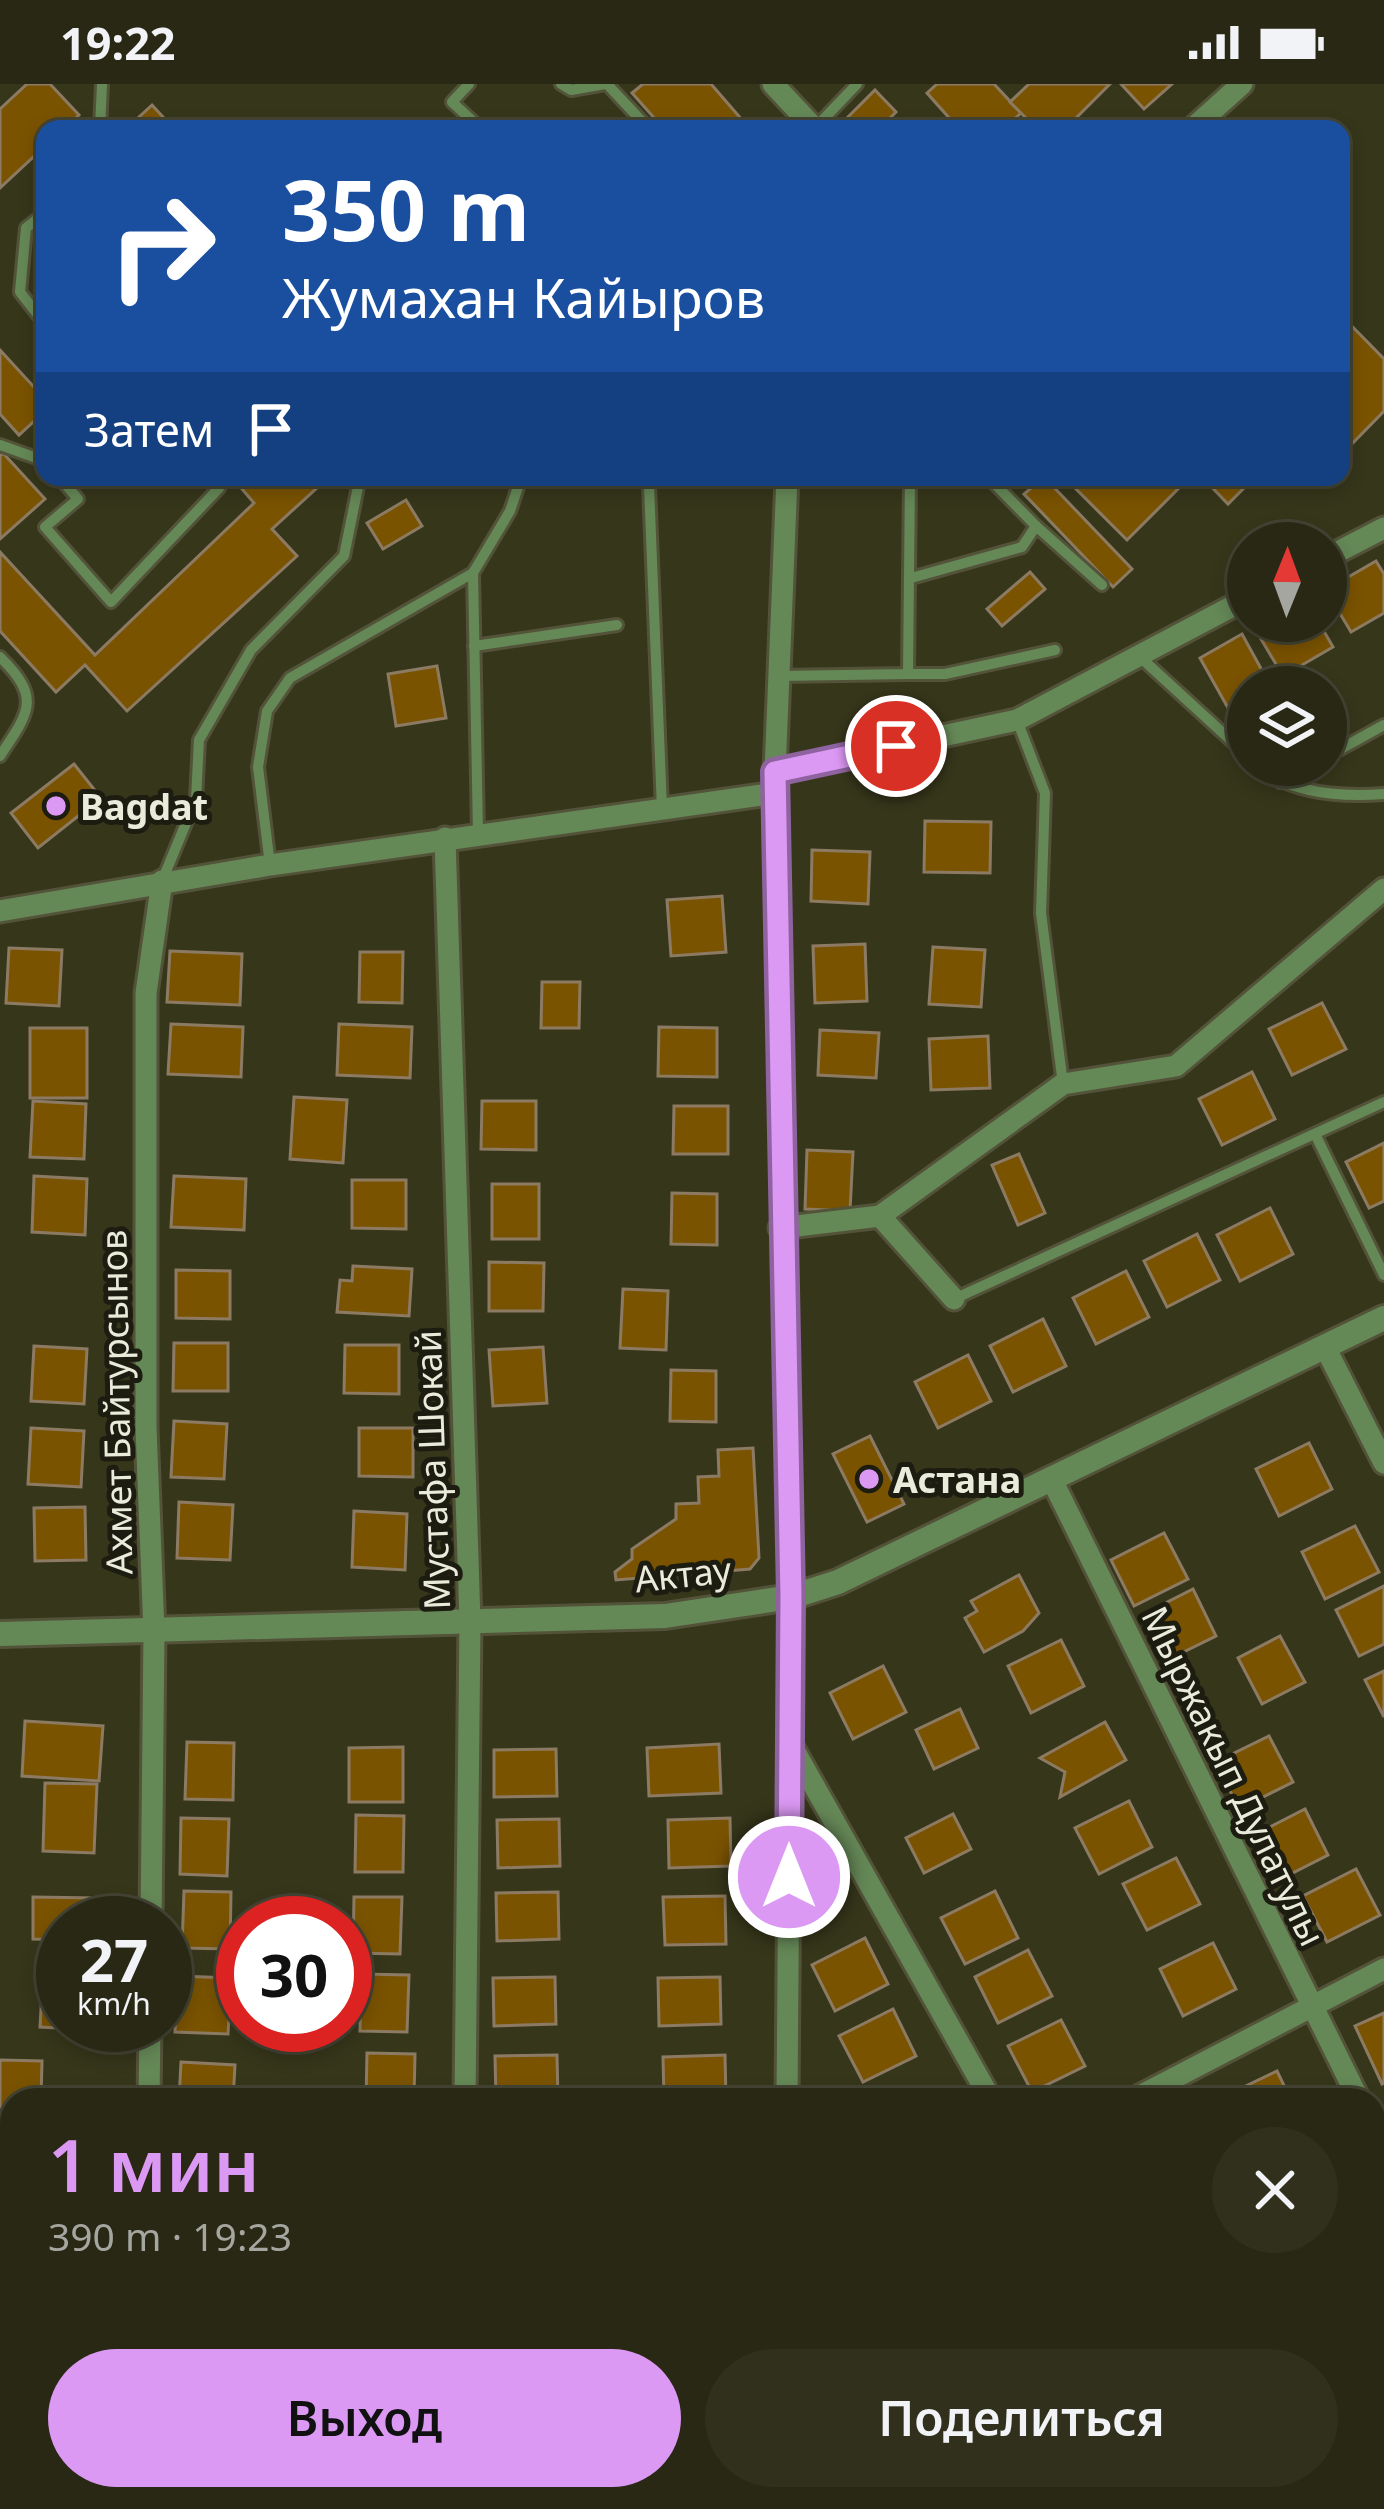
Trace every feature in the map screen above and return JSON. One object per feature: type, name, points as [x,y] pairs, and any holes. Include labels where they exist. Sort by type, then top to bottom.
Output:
[{"type":"street","points":[[773,84],[808,120]]},
{"type":"street","points":[[1202,120],[1242,84]]},
{"type":"street","points":[[787,486],[775,783],[780,1228],[791,1597],[787,2088]]},
{"type":"street","points":[[1347,548],[1384,529]]},
{"type":"street","points":[[0,911],[162,881],[662,808],[775,783],[1017,720],[1227,609]]},
{"type":"street","name":"Мустафа Шокай","points":[[445,838],[470,1622],[465,2088]]},
{"type":"street","name":"Ахмет Байтурсынов","points":[[151,1896],[154,1632],[146,1428],[146,993],[162,881]]},
{"type":"street","points":[[780,1228],[880,1216],[1063,1084],[1176,1066],[1384,890]]},
{"type":"street","points":[[880,1216],[954,1299]]},
{"type":"street","name":"Актау","points":[[0,1634],[665,1616],[791,1597],[838,1582],[1384,1318]]},
{"type":"street","points":[[1324,1347],[1384,1463]]},
{"type":"street","name":"Мыржакып Дулатулы","points":[[1052,1480],[1353,2088]]},
{"type":"street","points":[[790,1743],[984,2088]]},
{"type":"street","points":[[1155,2088],[1384,1969]]},
{"type":"street","points":[[149,2088],[150,2052]]},
{"type":"lane","points":[[100,120],[102,84]]},
{"type":"lane","points":[[469,84],[452,102],[471,120]]},
{"type":"lane","points":[[561,84],[571,90],[606,84],[640,120]]},
{"type":"lane","points":[[823,120],[857,84]]},
{"type":"lane","points":[[36,220],[26,228],[20,292],[36,312]]},
{"type":"lane","points":[[0,445],[36,457]]},
{"type":"lane","points":[[67,486],[78,499],[45,527],[111,602],[220,486]]},
{"type":"lane","points":[[162,881],[196,799],[199,740],[251,650],[344,556],[358,486]]},
{"type":"lane","points":[[270,865],[258,767],[267,711],[290,678],[473,573],[510,512],[519,486]]},
{"type":"lane","points":[[649,486],[662,808]]},
{"type":"lane","points":[[908,674],[910,486]]},
{"type":"lane","points":[[997,486],[1102,585]]},
{"type":"lane","points":[[911,578],[1022,547],[1036,526]]},
{"type":"lane","points":[[473,573],[478,833]]},
{"type":"lane","points":[[474,646],[617,625]]},
{"type":"lane","points":[[778,676],[945,674],[1055,650]]},
{"type":"lane","points":[[1137,655],[1227,737]]},
{"type":"lane","points":[[0,657],[24,680],[28,696],[26,717],[0,756]]},
{"type":"lane","points":[[1017,720],[1045,793],[1042,930],[1063,1084]]},
{"type":"lane","points":[[1347,745],[1384,725]]},
{"type":"lane","points":[[1296,786],[1358,796],[1384,794]]},
{"type":"lane","points":[[954,1299],[1192,1185],[1316,1136],[1384,1102]]},
{"type":"lane","points":[[1316,1136],[1384,1275]]},
{"type":"building","points":[[27,84],[50,84],[79,115],[74,120],[36,120],[36,154],[0,188],[0,109]]},
{"type":"building","points":[[643,84],[711,84],[742,120],[656,120],[632,93]]},
{"type":"building","points":[[937,84],[994,84],[1021,113],[1013,120],[951,120],[927,93]]},
{"type":"building","points":[[1029,84],[1110,84],[1074,120],[1028,120],[1010,102]]},
{"type":"building","points":[[1121,84],[1172,84],[1144,109]]},
{"type":"building","points":[[875,90],[896,112],[888,120],[846,119]]},
{"type":"building","points":[[152,105],[166,120],[136,120]]},
{"type":"building","points":[[1350,324],[1384,359],[1384,411],[1350,446]]},
{"type":"building","points":[[0,350],[36,389],[36,419],[19,435],[0,414]]},
{"type":"building","points":[[3,453],[45,499],[0,539],[0,456]]},
{"type":"building","points":[[239,486],[319,486],[272,529],[297,556],[127,711],[85,665],[56,692],[0,631],[0,552],[95,655],[254,503]]},
{"type":"building","points":[[1033,486],[1053,486],[1132,569],[1113,587],[1024,494]]},
{"type":"building","points":[[1073,486],[1181,486],[1127,540]]},
{"type":"building","points":[[1211,486],[1246,486],[1228,504]]},
{"type":"building","points":[[406,500],[422,526],[383,549],[367,523]]},
{"type":"building","points":[[1376,561],[1384,574],[1384,613],[1351,632],[1347,625],[1347,578]]},
{"type":"building","points":[[1030,572],[1045,589],[1002,626],[987,609]]},
{"type":"building","points":[[1228,642],[1246,642],[1260,666],[1227,666],[1227,706],[1200,658]]},
{"type":"building","points":[[1263,642],[1330,642],[1333,647],[1300,666],[1277,666]]},
{"type":"building","points":[[437,666],[446,718],[396,726],[388,674]]},
{"type":"building","name":"Bagdat","points":[[74,764],[101,798],[38,848],[11,813]]},
{"type":"building","points":[[925,821],[991,822],[990,873],[924,872]]},
{"type":"building","points":[[812,850],[870,852],[868,904],[811,901]]},
{"type":"building","points":[[722,896],[726,952],[671,956],[667,900]]},
{"type":"building","points":[[865,944],[867,1001],[815,1003],[813,946]]},
{"type":"building","points":[[933,947],[985,950],[981,1007],[929,1004]]},
{"type":"building","points":[[9,948],[62,950],[59,1006],[6,1003]]},
{"type":"building","points":[[170,951],[242,954],[240,1005],[167,1002]]},
{"type":"building","points":[[360,952],[403,952],[402,1003],[359,1002]]},
{"type":"building","points":[[542,982],[580,982],[579,1028],[541,1028]]},
{"type":"building","points":[[1322,1003],[1346,1049],[1292,1075],[1269,1029]]},
{"type":"building","points":[[171,1024],[243,1027],[241,1077],[168,1074]]},
{"type":"building","points":[[339,1024],[412,1027],[410,1078],[337,1075]]},
{"type":"building","points":[[659,1027],[717,1028],[717,1077],[658,1076]]},
{"type":"building","points":[[30,1028],[87,1028],[87,1098],[30,1098]]},
{"type":"building","points":[[820,1030],[879,1033],[876,1078],[818,1075]]},
{"type":"building","points":[[988,1036],[990,1088],[931,1090],[929,1039]]},
{"type":"building","points":[[1252,1072],[1275,1119],[1222,1145],[1199,1099]]},
{"type":"building","points":[[294,1097],[347,1100],[343,1163],[290,1159]]},
{"type":"building","points":[[33,1101],[86,1104],[84,1159],[30,1157]]},
{"type":"building","points":[[482,1101],[536,1101],[536,1150],[481,1149]]},
{"type":"building","points":[[674,1106],[728,1106],[728,1154],[673,1154]]},
{"type":"building","points":[[1384,1143],[1384,1201],[1369,1208],[1346,1162]]},
{"type":"building","points":[[807,1150],[853,1152],[850,1211],[805,1209]]},
{"type":"building","points":[[1019,1154],[1045,1213],[1018,1225],[992,1165]]},
{"type":"building","points":[[34,1176],[87,1179],[85,1235],[32,1232]]},
{"type":"building","points":[[174,1176],[246,1179],[244,1230],[171,1227]]},
{"type":"building","points":[[352,1180],[406,1180],[406,1229],[352,1228]]},
{"type":"building","points":[[492,1184],[539,1184],[539,1239],[492,1239]]},
{"type":"building","points":[[672,1193],[717,1194],[717,1245],[671,1244]]},
{"type":"building","points":[[1270,1208],[1293,1254],[1240,1281],[1217,1235]]},
{"type":"building","points":[[1197,1234],[1220,1280],[1167,1307],[1144,1261]]},
{"type":"building","points":[[489,1262],[544,1263],[543,1311],[489,1311]]},
{"type":"building","points":[[353,1266],[412,1269],[409,1316],[337,1312],[340,1280],[352,1281]]},
{"type":"building","points":[[176,1270],[230,1271],[230,1319],[176,1318]]},
{"type":"building","points":[[1126,1271],[1149,1317],[1096,1344],[1073,1298]]},
{"type":"building","points":[[623,1289],[668,1291],[666,1350],[620,1348]]},
{"type":"building","points":[[1043,1319],[1066,1366],[1013,1392],[990,1346]]},
{"type":"building","points":[[174,1343],[228,1343],[228,1391],[173,1391]]},
{"type":"building","points":[[345,1345],[399,1345],[399,1394],[344,1393]]},
{"type":"building","points":[[34,1346],[87,1349],[84,1404],[31,1401]]},
{"type":"building","points":[[543,1347],[547,1403],[493,1406],[489,1350]]},
{"type":"building","points":[[968,1355],[991,1401],[938,1428],[915,1382]]},
{"type":"building","points":[[671,1370],[716,1371],[716,1422],[670,1421]]},
{"type":"building","points":[[174,1421],[227,1424],[224,1479],[171,1477]]},
{"type":"building","points":[[31,1428],[84,1431],[81,1487],[28,1484]]},
{"type":"building","points":[[359,1428],[413,1428],[413,1477],[359,1476]]},
{"type":"building","name":"Астана","points":[[870,1436],[904,1504],[867,1522],[833,1454]]},
{"type":"building","points":[[1309,1443],[1332,1489],[1279,1516],[1256,1469]]},
{"type":"building","points":[[753,1448],[759,1558],[750,1569],[616,1580],[615,1572],[632,1559],[632,1549],[676,1519],[676,1504],[699,1503],[698,1477],[719,1476],[718,1450]]},
{"type":"building","points":[[179,1502],[233,1505],[230,1560],[177,1558]]},
{"type":"building","points":[[85,1507],[86,1560],[35,1561],[34,1508]]},
{"type":"building","points":[[354,1511],[407,1514],[405,1570],[352,1567]]},
{"type":"building","points":[[1355,1526],[1379,1572],[1325,1599],[1302,1552]]},
{"type":"building","points":[[1164,1533],[1188,1579],[1134,1606],[1111,1560]]},
{"type":"building","points":[[1019,1575],[1039,1613],[1023,1631],[984,1652],[965,1618],[977,1611],[971,1601]]},
{"type":"building","points":[[1384,1586],[1384,1644],[1359,1656],[1336,1610]]},
{"type":"building","points":[[1193,1589],[1216,1636],[1163,1662],[1140,1616]]},
{"type":"building","points":[[1280,1636],[1305,1682],[1262,1704],[1238,1658]]},
{"type":"building","points":[[1061,1640],[1084,1686],[1031,1713],[1008,1666]]},
{"type":"building","points":[[883,1666],[906,1712],[853,1739],[830,1693]]},
{"type":"building","points":[[1384,1671],[1384,1717],[1365,1680]]},
{"type":"building","points":[[960,1709],[978,1748],[934,1769],[916,1730]]},
{"type":"building","points":[[25,1721],[103,1726],[99,1781],[22,1776]]},
{"type":"building","points":[[1105,1722],[1126,1760],[1060,1797],[1065,1772],[1040,1758]]},
{"type":"building","points":[[1269,1736],[1293,1782],[1239,1809],[1216,1762]]},
{"type":"building","points":[[187,1742],[234,1743],[233,1800],[185,1799]]},
{"type":"building","points":[[719,1744],[721,1793],[649,1796],[647,1748]]},
{"type":"building","points":[[403,1747],[403,1802],[349,1802],[349,1748]]},
{"type":"building","points":[[556,1749],[557,1796],[494,1797],[494,1750]]},
{"type":"building","points":[[45,1783],[97,1784],[94,1853],[43,1851]]},
{"type":"building","points":[[1129,1801],[1152,1847],[1099,1874],[1075,1828]]},
{"type":"building","points":[[1305,1809],[1328,1855],[1275,1882],[1252,1836]]},
{"type":"building","points":[[953,1814],[971,1849],[924,1873],[906,1838]]},
{"type":"building","points":[[356,1815],[404,1816],[403,1872],[355,1872]]},
{"type":"building","points":[[181,1818],[229,1819],[227,1876],[180,1874]]},
{"type":"building","points":[[730,1818],[731,1866],[669,1868],[668,1820]]},
{"type":"building","points":[[559,1819],[560,1866],[498,1868],[497,1820]]},
{"type":"building","points":[[1176,1858],[1200,1904],[1147,1930],[1123,1884]]},
{"type":"building","points":[[1356,1869],[1380,1915],[1327,1942],[1303,1896]]},
{"type":"building","points":[[184,1891],[231,1892],[231,1896],[216,1896],[216,1949],[192,1948],[192,1896],[184,1896]]},
{"type":"building","points":[[995,1891],[1018,1938],[965,1964],[941,1918]]},
{"type":"building","points":[[558,1892],[559,1939],[497,1941],[496,1893]]},
{"type":"building","points":[[725,1896],[726,1944],[665,1945],[663,1897]]},
{"type":"building","points":[[33,1897],[36,1897],[36,1939]]},
{"type":"building","points":[[372,1897],[402,1897],[400,1954],[372,1953]]},
{"type":"building","points":[[865,1938],[888,1984],[835,2011],[812,1965]]},
{"type":"building","points":[[1213,1943],[1236,1989],[1183,2016],[1160,1969]]},
{"type":"building","points":[[1028,1950],[1052,1996],[998,2023],[975,1977]]},
{"type":"building","points":[[372,1974],[409,1975],[407,2032],[372,2031]]},
{"type":"building","points":[[192,1977],[216,1977],[216,2034],[192,2033]]},
{"type":"building","points":[[555,1977],[556,2024],[494,2026],[493,1978]]},
{"type":"building","points":[[720,1977],[721,2024],[659,2026],[658,1978]]},
{"type":"building","points":[[893,2009],[916,2056],[863,2082],[839,2036]]},
{"type":"building","points":[[1384,2013],[1384,2083],[1382,2084],[1355,2026]]},
{"type":"building","points":[[1061,2020],[1085,2066],[1040,2088],[1030,2088],[1008,2046]]},
{"type":"building","points":[[367,2053],[415,2054],[414,2088],[366,2088]]},
{"type":"building","points":[[557,2055],[558,2088],[496,2088],[495,2056]]},
{"type":"building","points":[[725,2055],[726,2088],[664,2088],[663,2057]]},
{"type":"building","points":[[0,2060],[42,2061],[41,2088],[0,2088]]},
{"type":"building","points":[[181,2062],[235,2065],[234,2088],[180,2088]]},
{"type":"building","points":[[1277,2071],[1285,2088],[1242,2088]]},
{"type":"place","name":"Bagdat","points":[[56,806]]},
{"type":"place","name":"Астана","points":[[869,1479]]},
{"type":"route","points":[[789,1877],[791,1597],[780,1228],[775,772],[896,746]]}]
